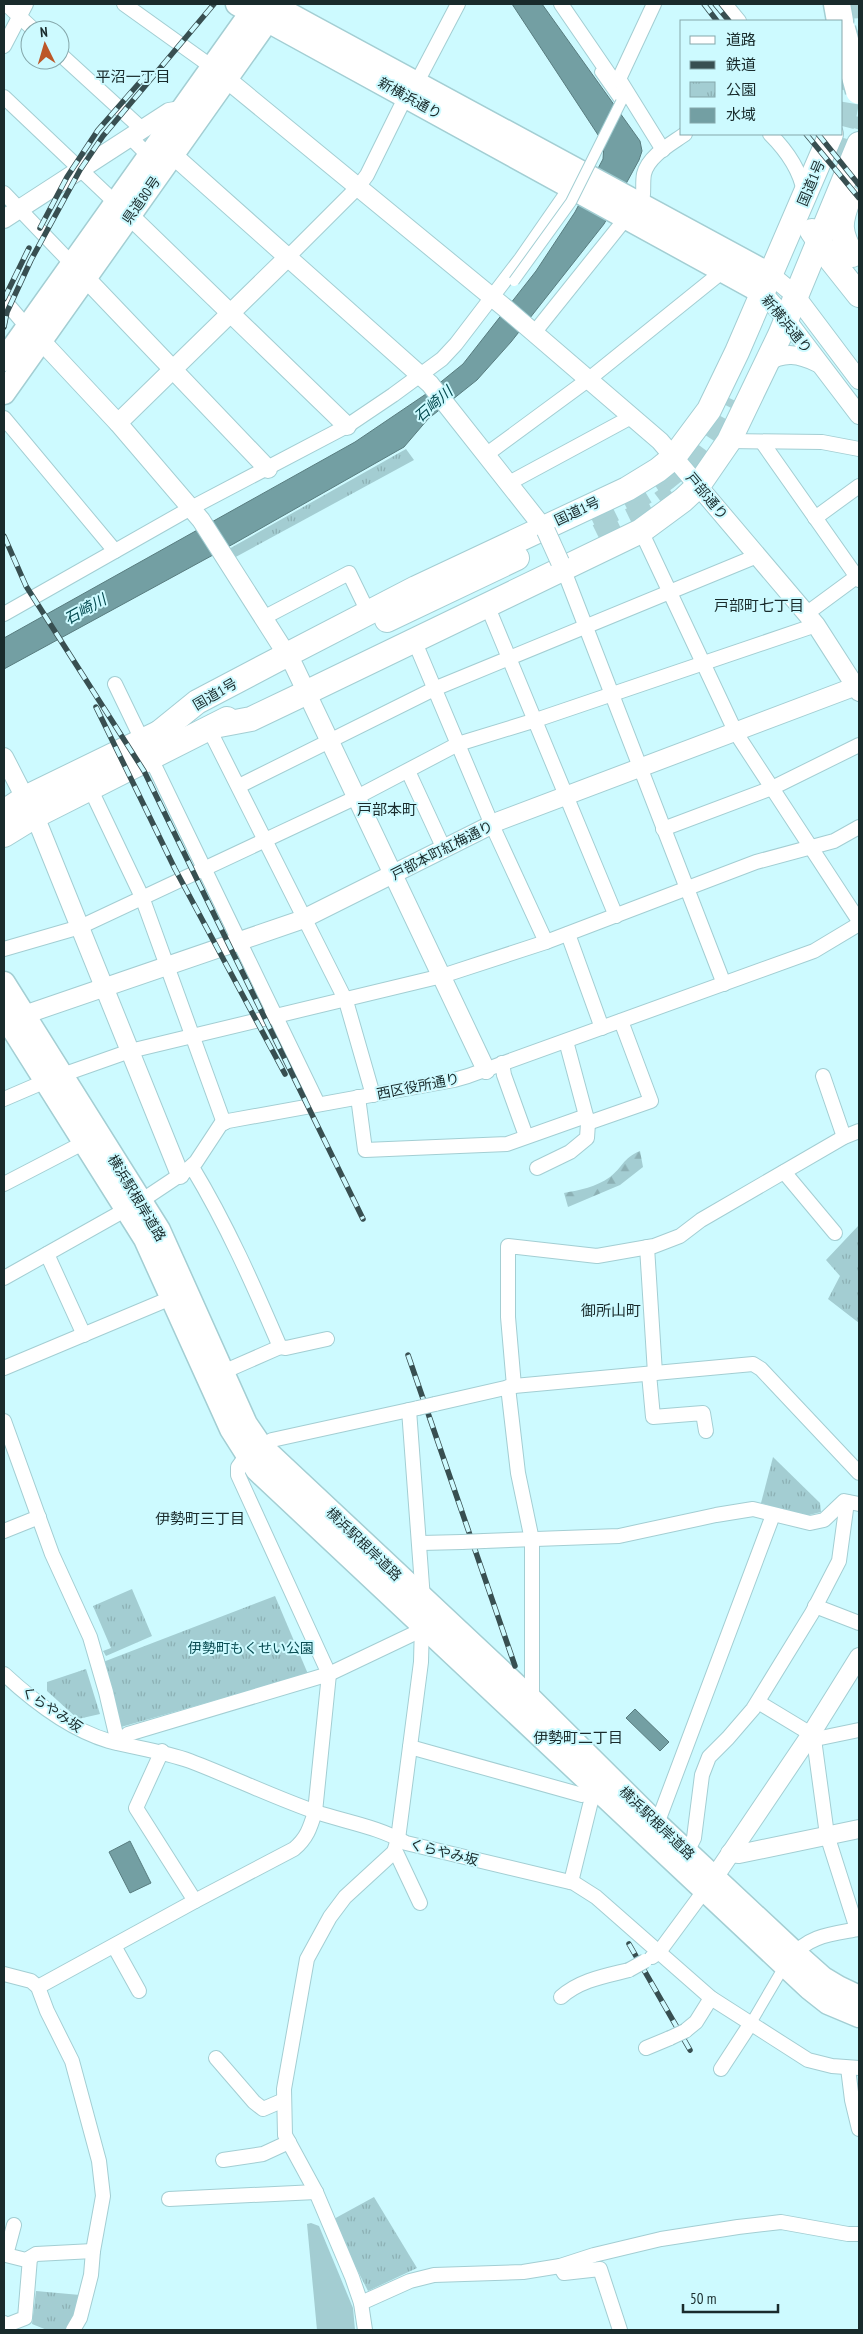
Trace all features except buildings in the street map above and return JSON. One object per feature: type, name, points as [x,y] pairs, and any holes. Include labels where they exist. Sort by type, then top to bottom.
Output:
[{"type":"highway","points":[[825,4],[828,20]]},
{"type":"highway","points":[[837,4],[840,20]]},
{"type":"highway","points":[[843,33],[859,91]]},
{"type":"highway","name":"国道1号","points":[[297,673],[368,612],[627,489],[658,470],[674,457],[709,410],[767,284],[831,135]]},
{"type":"highway","name":"国道1号","points":[[4,812],[30,807],[90,788],[151,744],[197,702],[414,640],[488,605],[562,565],[641,530],[683,500],[698,486],[729,441],[786,319],[859,144]]},
{"type":"highway","points":[[856,260],[843,238],[841,223],[859,171]]},
{"type":"highway","points":[[805,198],[811,229],[859,294]]},
{"type":"highway","points":[[827,218],[856,260]]},
{"type":"highway","name":"国道1号","points":[[4,835],[30,807],[151,744],[212,728],[297,673],[595,528]]},
{"type":"main road","name":"県道80号","points":[[150,144],[220,73],[260,8]]},
{"type":"main road","name":"新横浜通り","points":[[260,8],[411,89],[581,186],[627,208],[767,284]]},
{"type":"main road","name":"県道80号","points":[[4,393],[34,334],[122,210],[150,144],[181,110],[220,73]]},
{"type":"main road","name":"新横浜通り","points":[[627,208],[723,271],[767,284]]},
{"type":"main road","name":"県道80号","points":[[4,360],[34,334]]},
{"type":"main road","name":"横浜駅根岸道路","points":[[4,983],[10,1018],[54,1078],[134,1205],[145,1239],[231,1430],[424,1601],[532,1700],[602,1782],[657,1824],[687,1852],[709,1884]]},
{"type":"main road","name":"横浜駅根岸道路","points":[[54,1078],[83,1143],[134,1205],[158,1230],[246,1424],[254,1451],[257,1470],[422,1626],[602,1782],[790,1959],[859,1997]]},
{"type":"main road","name":"横浜駅根岸道路","points":[[790,1959],[809,1988],[828,2003],[859,2016]]},
{"type":"street","points":[[6,4],[23,20]]},
{"type":"street","points":[[4,46],[26,4]]},
{"type":"street","points":[[124,4],[220,73]]},
{"type":"street","points":[[118,423],[175,370],[358,187],[367,175],[411,89],[458,4]]},
{"type":"street","points":[[561,4],[611,77],[618,79],[663,150]]},
{"type":"street","points":[[618,79],[654,4]]},
{"type":"street","points":[[725,4],[738,20]]},
{"type":"street","points":[[514,281],[571,202],[621,102],[580,43]]},
{"type":"street","points":[[70,64],[150,144],[288,257],[427,381],[487,454],[544,529],[562,565],[724,984]]},
{"type":"street","name":"戸部通り","points":[[220,73],[633,416],[674,457],[811,619],[858,688]]},
{"type":"street","points":[[4,97],[347,426]]},
{"type":"street","points":[[530,330],[627,208],[645,194],[644,174],[655,156],[684,135]]},
{"type":"street","points":[[771,135],[790,157],[798,171],[805,198]]},
{"type":"street","points":[[4,220],[80,169],[150,144]]},
{"type":"street","points":[[4,614],[115,551],[196,514],[268,469],[427,381],[456,344],[498,302],[521,259],[581,186]]},
{"type":"street","points":[[4,193],[268,469]]},
{"type":"street","points":[[487,454],[589,379],[723,271]]},
{"type":"street","name":"新横浜通り","points":[[767,284],[795,295],[859,380]]},
{"type":"street","name":"新横浜通り","points":[[767,284],[786,319],[859,415]]},
{"type":"street","points":[[4,300],[118,423],[196,514],[224,555],[297,673],[442,976],[494,1066],[504,1075],[526,1136]]},
{"type":"street","points":[[766,363],[775,357],[793,354],[819,363]]},
{"type":"street","points":[[509,483],[633,416]]},
{"type":"street","points":[[4,418],[115,551]]},
{"type":"street","points":[[729,441],[822,442],[859,449]]},
{"type":"street","points":[[4,949],[80,927],[357,797],[458,744],[536,720],[703,663],[811,619],[859,577],[762,442]]},
{"type":"street","points":[[815,518],[859,486]]},
{"type":"street","points":[[641,530],[736,733],[859,923]]},
{"type":"street","points":[[239,786],[434,688],[757,556]]},
{"type":"street","points":[[263,618],[349,573],[368,612]]},
{"type":"street","points":[[488,605],[616,916]]},
{"type":"street","points":[[414,640],[492,824],[546,942]]},
{"type":"street","points":[[115,684],[151,744],[203,869],[318,1104]]},
{"type":"street","name":"戸部本町紅梅通り","points":[[10,1018],[104,988],[304,919],[492,824],[858,688]]},
{"type":"street","points":[[212,728],[264,840],[346,1000],[373,1095]]},
{"type":"street","points":[[663,829],[772,788],[859,745]]},
{"type":"street","points":[[4,757],[30,807],[130,1051],[186,1171],[219,1211],[236,1244],[280,1347]]},
{"type":"street","points":[[408,771],[444,849]]},
{"type":"street","points":[[4,1278],[134,1205],[186,1171],[224,1123],[142,897],[90,788]]},
{"type":"street","points":[[4,1099],[54,1078],[130,1051],[442,976],[546,942],[756,862],[834,841],[859,827]]},
{"type":"street","name":"西区役所通り","points":[[224,1123],[454,1080],[814,951],[859,923]]},
{"type":"street","points":[[568,934],[602,1028]]},
{"type":"street","points":[[358,1097],[365,1150],[507,1144],[526,1136],[651,1101],[621,1021]]},
{"type":"street","points":[[537,1168],[570,1152],[587,1138],[587,1119],[566,1041]]},
{"type":"street","points":[[823,1076],[844,1136]]},
{"type":"street","points":[[532,1700],[532,1540],[518,1473],[511,1386],[508,1317],[508,1246],[596,1256],[647,1247],[680,1236],[700,1220],[844,1136],[859,1130]]},
{"type":"street","points":[[4,1184],[83,1143]]},
{"type":"street","points":[[784,1172],[835,1233]]},
{"type":"street","points":[[647,1247],[653,1417],[703,1413],[706,1431]]},
{"type":"street","points":[[47,1254],[84,1335]]},
{"type":"street","points":[[4,1368],[171,1298]]},
{"type":"street","points":[[223,1372],[280,1347],[286,1348],[327,1339]]},
{"type":"street","points":[[38,1987],[294,1849],[309,1833],[315,1812],[330,1674],[238,1475],[240,1462],[254,1451],[272,1440],[511,1386],[756,1365],[859,1472]]},
{"type":"street","points":[[365,2330],[361,2303],[316,2192],[285,2134],[284,2100],[288,2059],[308,1959],[330,1916],[345,1897],[381,1866],[397,1844],[421,1662],[424,1601],[413,1409]]},
{"type":"street","points":[[4,1422],[52,1554],[90,1638],[118,1742],[128,1734],[330,1674],[413,1634],[422,1626]]},
{"type":"street","points":[[421,1543],[620,1536],[753,1509],[810,1523],[824,1520],[844,1502],[853,1503],[839,1561],[816,1606],[758,1702],[728,1738],[709,1757],[702,1776],[694,1838],[687,1852]]},
{"type":"street","points":[[657,1824],[773,1515]]},
{"type":"street","points":[[4,1531],[39,1517]]},
{"type":"street","points":[[816,1606],[859,1623]]},
{"type":"street","points":[[561,1997],[572,1988],[581,1984],[629,1970],[659,1952],[709,1884],[810,1738],[859,1657]]},
{"type":"street","name":"くらやみ坂","points":[[4,1674],[56,1715],[78,1729],[118,1742],[162,1751],[268,1795],[315,1812],[391,1834],[397,1844],[406,1843],[571,1882],[596,1898],[711,1998],[808,2060],[854,2068]]},
{"type":"street","points":[[758,1702],[810,1738],[859,1730]]},
{"type":"street","points":[[721,2069],[790,1959],[813,1938],[858,1929],[827,1835],[810,1738]]},
{"type":"street","points":[[410,1747],[582,1796],[602,1782]]},
{"type":"street","points":[[162,1751],[136,1808],[195,1901]]},
{"type":"street","points":[[571,1882],[590,1805],[602,1782]]},
{"type":"street","points":[[730,1853],[739,1854],[859,1829]]},
{"type":"street","points":[[397,1844],[420,1902]]},
{"type":"street","points":[[114,1946],[139,1991]]},
{"type":"street","points":[[4,1974],[31,1981],[38,1987],[47,2011],[72,2061],[99,2161],[103,2196],[88,2291],[80,2318],[73,2330]]},
{"type":"street","points":[[646,2048],[685,2031],[696,2022],[711,1998]]},
{"type":"street","points":[[216,2058],[254,2102],[264,2109],[284,2100]]},
{"type":"street","points":[[854,2068],[852,2100],[859,2129]]},
{"type":"street","points":[[223,2160],[263,2154],[289,2142]]},
{"type":"street","points":[[169,2199],[316,2192]]},
{"type":"street","points":[[361,2303],[410,2281],[434,2275],[523,2272],[560,2266],[594,2255],[661,2239],[781,2222],[848,2234],[859,2234]]},
{"type":"street","points":[[14,2224],[6,2255],[26,2260],[36,2254],[93,2251]]},
{"type":"street","points":[[4,2323],[7,2325],[25,2318],[30,2258]]},
{"type":"street","points":[[560,2266],[564,2273],[600,2269],[620,2330]]},
{"type":"green space","points":[[406,449],[414,460],[232,559],[227,550]]},
{"type":"green space","points":[[640,1151],[643,1167],[620,1185],[568,1207],[564,1193],[588,1188],[605,1180],[614,1174],[626,1160]]},
{"type":"green space","points":[[859,1225],[859,1323],[828,1299],[840,1276],[826,1260]]},
{"type":"green space","points":[[773,1457],[820,1503],[821,1512],[805,1516],[761,1503]]},
{"type":"green space","points":[[132,1589],[152,1636],[106,1656],[103,1651],[111,1648],[93,1606]]},
{"type":"green space","name":"伊勢町もくせい公園","points":[[275,1596],[308,1674],[121,1727],[103,1662]]},
{"type":"green space","points":[[86,1669],[100,1714],[78,1719],[47,1691],[47,1682]]},
{"type":"green space","points":[[374,2197],[417,2268],[368,2291],[332,2220]]},
{"type":"green space","points":[[311,2223],[319,2226],[353,2308],[355,2330],[317,2330],[307,2224]]},
{"type":"green space","points":[[36,2291],[80,2295],[75,2315],[67,2330],[47,2330],[32,2324]]},
{"type":"water","name":"石崎川","points":[[512,4],[542,4],[640,141],[642,151],[639,160],[604,224],[511,342],[477,380],[428,419],[404,447],[235,543],[4,669],[4,638],[355,442],[426,394],[463,364],[536,271],[575,212],[603,159],[604,144]]},
{"type":"water","points":[[635,1709],[669,1742],[660,1751],[626,1718]]},
{"type":"water","points":[[130,1841],[151,1883],[130,1893],[109,1852]]},
{"type":"tunnel","points":[[843,121],[851,65],[850,4]]},
{"type":"tunnel","points":[[845,163],[859,117]]},
{"type":"tunnel","points":[[592,520],[656,486],[673,473],[688,459],[701,442],[727,397]]},
{"type":"tunnel","points":[[598,536],[653,509],[673,494]]},
{"type":"railway","points":[[4,327],[7,312],[31,260],[80,170],[103,136],[214,4]]},
{"type":"railway","points":[[704,4],[716,20]]},
{"type":"railway","points":[[715,4],[728,20]]},
{"type":"railway","points":[[40,228],[67,177],[98,130],[148,73]]},
{"type":"railway","points":[[807,135],[859,198]]},
{"type":"railway","points":[[819,135],[859,185]]},
{"type":"railway","points":[[4,299],[29,248]]},
{"type":"railway","points":[[4,536],[26,586],[144,771],[363,1219]]},
{"type":"railway","points":[[96,707],[175,869],[285,1074]]},
{"type":"railway","points":[[408,1355],[515,1666]]},
{"type":"railway","points":[[629,1944],[690,2050]]},
{"type":"district","name":"平沼一丁目","points":[[133,76]]},
{"type":"district","name":"戸部町七丁目","points":[[759,605]]},
{"type":"district","name":"戸部本町","points":[[387,809]]},
{"type":"district","name":"御所山町","points":[[611,1310]]},
{"type":"district","name":"伊勢町三丁目","points":[[200,1518]]},
{"type":"district","name":"伊勢町二丁目","points":[[578,1737]]}]
